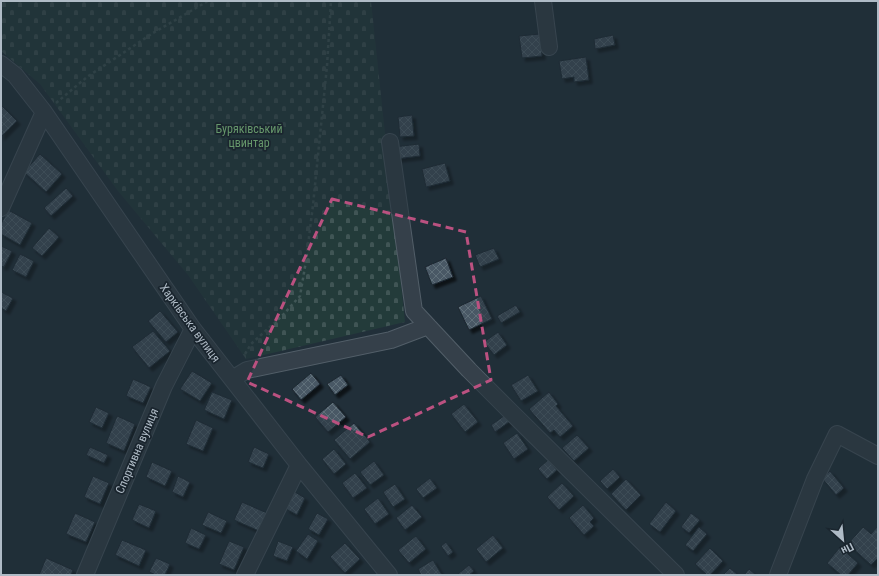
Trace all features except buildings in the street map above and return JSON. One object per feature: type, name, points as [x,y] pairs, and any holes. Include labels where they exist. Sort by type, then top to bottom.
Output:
[{"type":"street","points":[[543,1],[549,47]]},
{"type":"street","name":"Харківська вулиця","points":[[1,64],[15,75],[44,112],[193,330],[299,465],[389,575]]},
{"type":"street","points":[[1,208],[44,112]]},
{"type":"street","points":[[390,142],[414,311],[508,409],[676,575]]},
{"type":"street","points":[[232,379],[247,370],[391,340],[428,326]]},
{"type":"street","name":"Спортивна вулиця","points":[[85,575],[164,386],[193,330]]},
{"type":"street","points":[[778,575],[816,479],[837,434],[878,456]]},
{"type":"street","points":[[245,575],[299,465]]},
{"type":"path","points":[[44,112],[87,77],[153,33],[208,1]]},
{"type":"path","points":[[243,358],[251,344],[282,316],[300,296],[313,205],[327,66],[331,1]]},
{"type":"highlighted area","points":[[332,199],[466,232],[491,380],[368,437],[247,382]]},
{"type":"green space","name":"Буряківський цвинтар","points":[[1,1],[371,1],[405,322],[246,359],[188,275],[118,191],[40,84],[1,51]]}]
